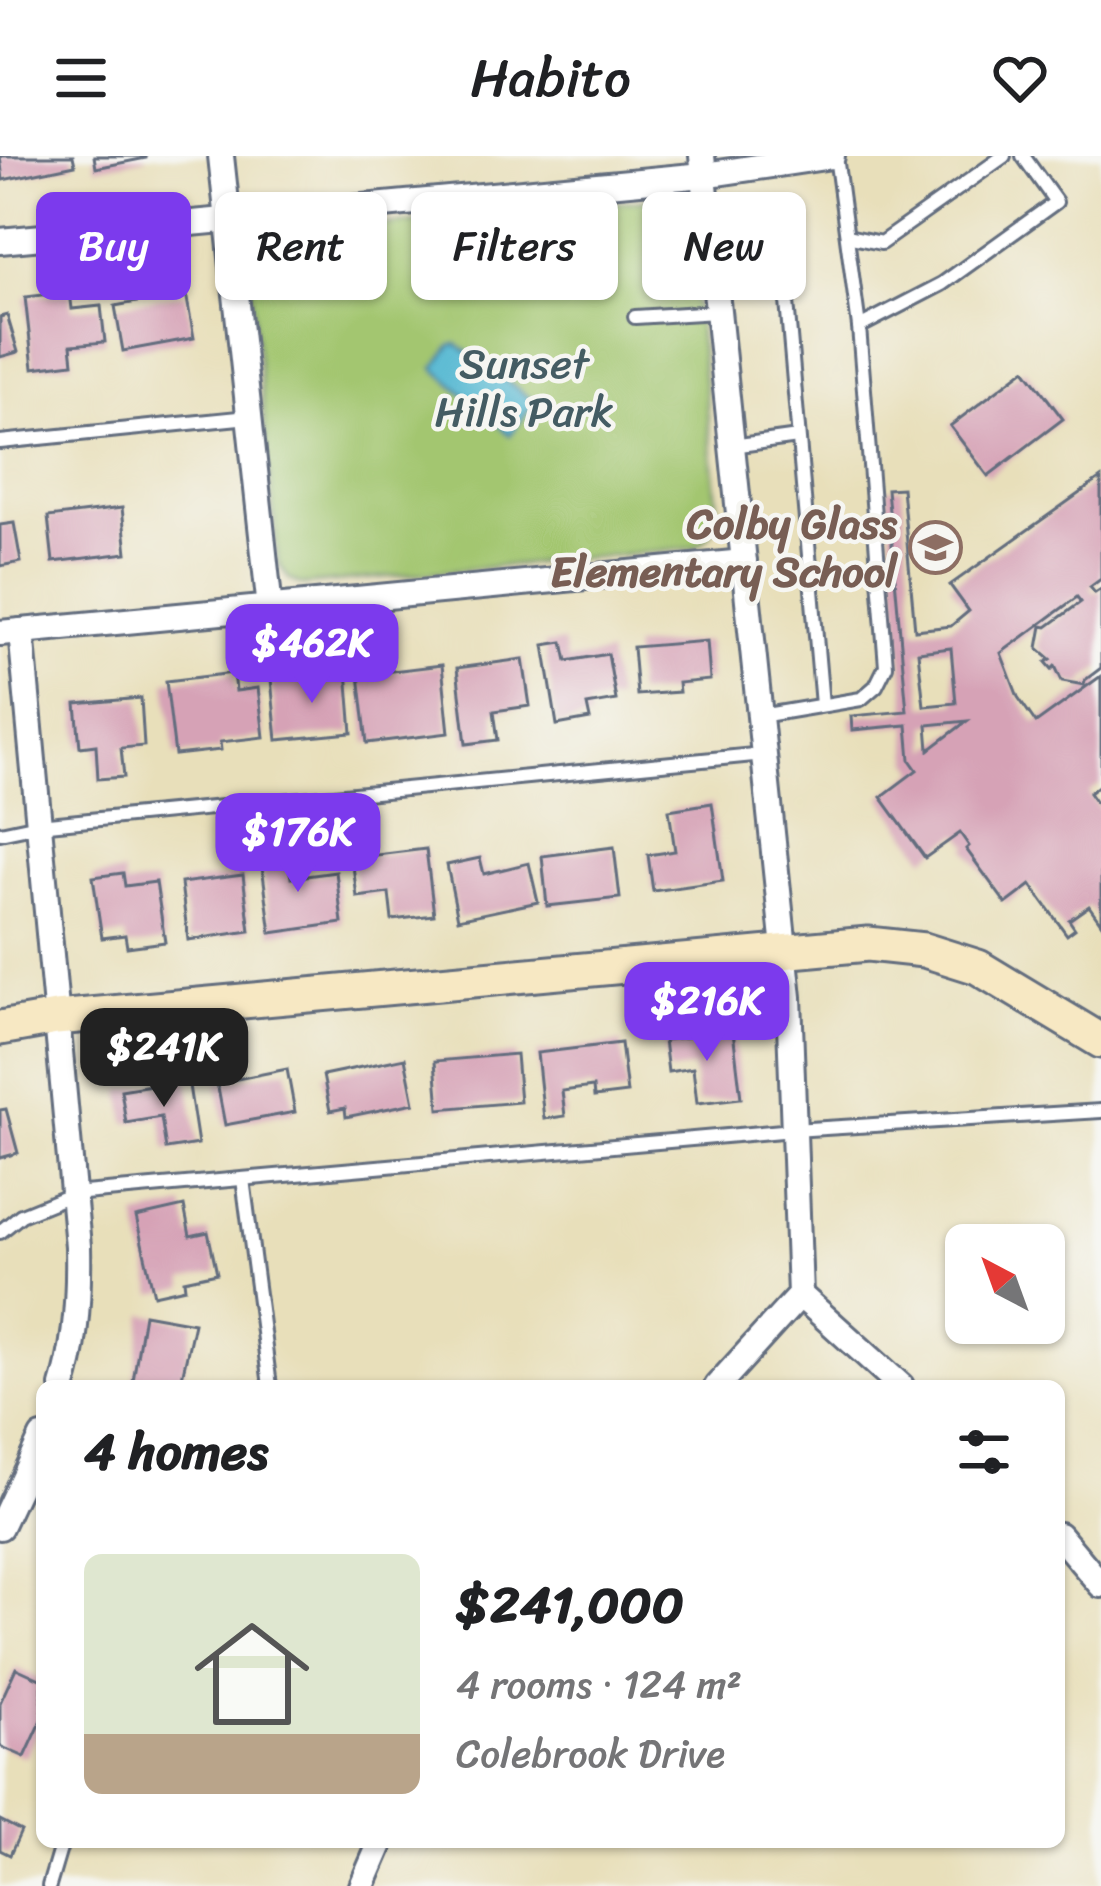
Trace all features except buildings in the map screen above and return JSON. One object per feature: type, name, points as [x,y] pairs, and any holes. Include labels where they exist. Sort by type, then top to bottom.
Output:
[{"type":"street","points":[[221,156],[225,192]]},
{"type":"street","points":[[387,201],[703,165],[834,156]]},
{"type":"street","points":[[703,165],[785,953],[800,1294],[722,1380]]},
{"type":"street","points":[[0,241],[215,220]]},
{"type":"street","points":[[237,300],[270,609]]},
{"type":"street","points":[[64,1380],[79,1283],[73,1194],[38,825],[11,632],[744,562]]},
{"type":"street","points":[[0,1028],[56,1018],[868,944],[924,950],[1003,980],[1090,1030]]},
{"type":"street","points":[[800,1294],[894,1380]]},
{"type":"street","points":[[0,1527],[36,1450]]},
{"type":"street","points":[[1065,1542],[1101,1585]]},
{"type":"street","points":[[362,1886],[378,1848]]},
{"type":"lane","points":[[760,716],[862,699],[876,686],[886,666],[859,326],[834,156]]},
{"type":"lane","points":[[847,236],[880,243],[1004,156]]},
{"type":"lane","points":[[859,326],[942,284],[1056,202],[1023,156]]},
{"type":"lane","points":[[787,300],[822,705]]},
{"type":"lane","points":[[635,317],[718,312]]},
{"type":"lane","points":[[0,442],[249,417]]},
{"type":"lane","points":[[732,446],[799,437]]},
{"type":"lane","points":[[0,833],[38,825],[764,754]]},
{"type":"lane","points":[[0,1232],[21,1215],[73,1194],[793,1130],[1101,1111]]},
{"type":"lane","points":[[244,1179],[269,1380]]},
{"type":"lane","points":[[49,1886],[60,1848]]},
{"type":"green space","name":"Sunset Hills Park","points":[[642,200],[642,300],[696,300],[718,511],[708,537],[694,548],[302,585],[289,579],[278,563],[252,300],[387,300],[387,225],[411,223],[411,300],[618,300],[618,202]]},
{"type":"water","points":[[457,344],[535,402],[510,435],[434,368],[451,345]]},
{"type":"place","name":"Colby Glass Elementary School","points":[[936,547]]}]
